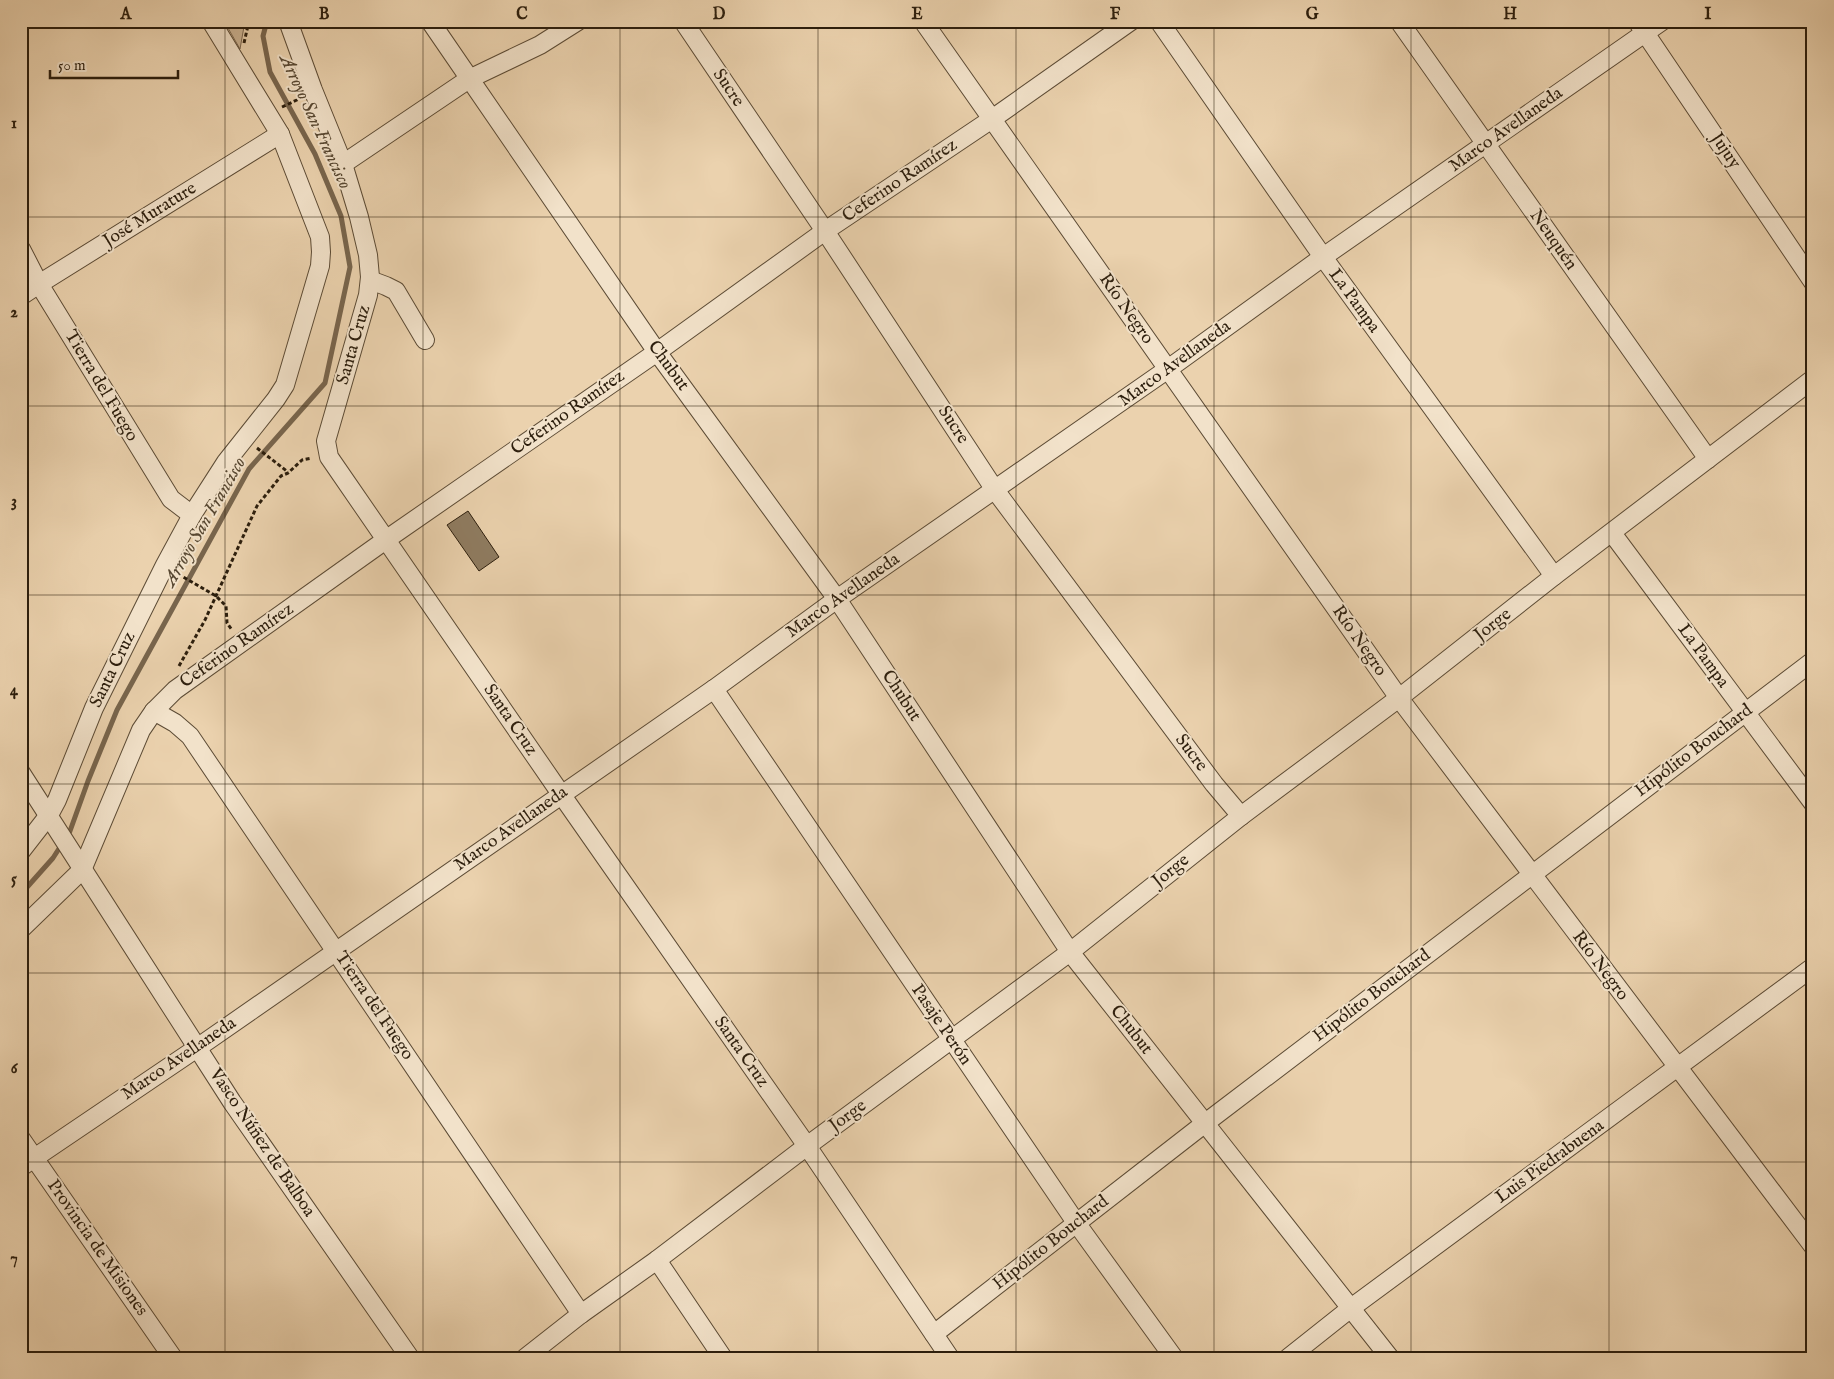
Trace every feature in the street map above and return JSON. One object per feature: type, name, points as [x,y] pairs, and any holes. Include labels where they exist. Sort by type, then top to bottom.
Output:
[{"type":"street","name":"Santa Cruz","points":[[21,851],[53,822],[57,800],[94,708],[192,515],[226,462],[285,385],[320,266],[320,238],[280,134],[211,21]]},
{"type":"street","name":"Santa Cruz","points":[[288,21],[343,164],[368,255],[370,280],[363,317],[326,441],[328,454],[561,794],[807,1146],[950,1358]]},
{"type":"street","name":"Chubut","points":[[430,21],[657,352],[838,599],[1070,952],[1390,1358]]},
{"type":"street","points":[[343,164],[469,79],[540,45],[578,21]]},
{"type":"street","name":"Sucre","points":[[683,21],[825,231],[996,490],[1214,784],[1241,816]]},
{"type":"street","name":"Río Negro","points":[[923,21],[1399,698],[1813,1246]]},
{"type":"street","name":"Ceferino Ramírez","points":[[79,864],[141,730],[154,711],[175,690],[387,539],[657,352],[825,231],[992,119],[1131,21]]},
{"type":"street","name":"La Pampa","points":[[1159,21],[1322,257],[1554,576]]},
{"type":"street","name":"Neuquén","points":[[1398,21],[1708,459]]},
{"type":"street","name":"Marco Avellaneda","points":[[28,1162],[197,1048],[714,689],[838,599],[996,490],[1168,369],[1322,257],[1485,144],[1641,27],[1662,21]]},
{"type":"street","name":"Jujuy","points":[[1641,27],[1813,282]]},
{"type":"street","name":"José Murature","points":[[21,296],[280,134]]},
{"type":"street","name":"Tierra del Fuego","points":[[21,249],[39,284],[171,499],[192,515]]},
{"type":"street","points":[[370,280],[396,291],[425,340]]},
{"type":"street","name":"Jorge","points":[[526,1358],[581,1314],[657,1260],[807,1146],[1070,952],[1241,816],[1399,698],[1554,576],[1813,379]]},
{"type":"street","name":"La Pampa","points":[[1612,533],[1813,803]]},
{"type":"street","name":"Hipólito Bouchard","points":[[934,1334],[1204,1124],[1813,661]]},
{"type":"street","name":"Pasaje Perón","points":[[714,689],[1077,1224],[1174,1358]]},
{"type":"street","name":"Tierra del Fuego","points":[[154,711],[175,722],[190,736],[581,1314]]},
{"type":"street","name":"Vasco Núñez de Balboa","points":[[21,773],[197,1048],[410,1358]]},
{"type":"street","points":[[21,929],[79,864]]},
{"type":"street","name":"Luis Piedrabuena","points":[[1288,1358],[1351,1308],[1813,967]]},
{"type":"street","name":"Provincia de Misiones","points":[[21,1139],[28,1162],[173,1358]]},
{"type":"street","points":[[657,1260],[723,1358]]},
{"type":"path","points":[[278,110],[298,99]]},
{"type":"path","points":[[245,438],[288,473]]},
{"type":"path","points":[[176,670],[205,620],[257,506],[281,476],[288,473],[302,460],[328,454]]},
{"type":"path","points":[[179,574],[216,596],[226,606],[227,623],[241,643]]},
{"type":"shaded area","points":[[224,21],[245,21],[240,49]]},
{"type":"building","points":[[468,511],[499,557],[479,571],[447,525]]},
{"type":"waterway","name":"Arroyo San Francisco","points":[[66,837],[117,710],[249,469],[325,383],[350,267],[341,216],[315,154],[270,72],[263,36],[267,21]]},
{"type":"waterway","name":"Arroyo San Francisco","points":[[21,894],[53,858],[62,844]]}]
